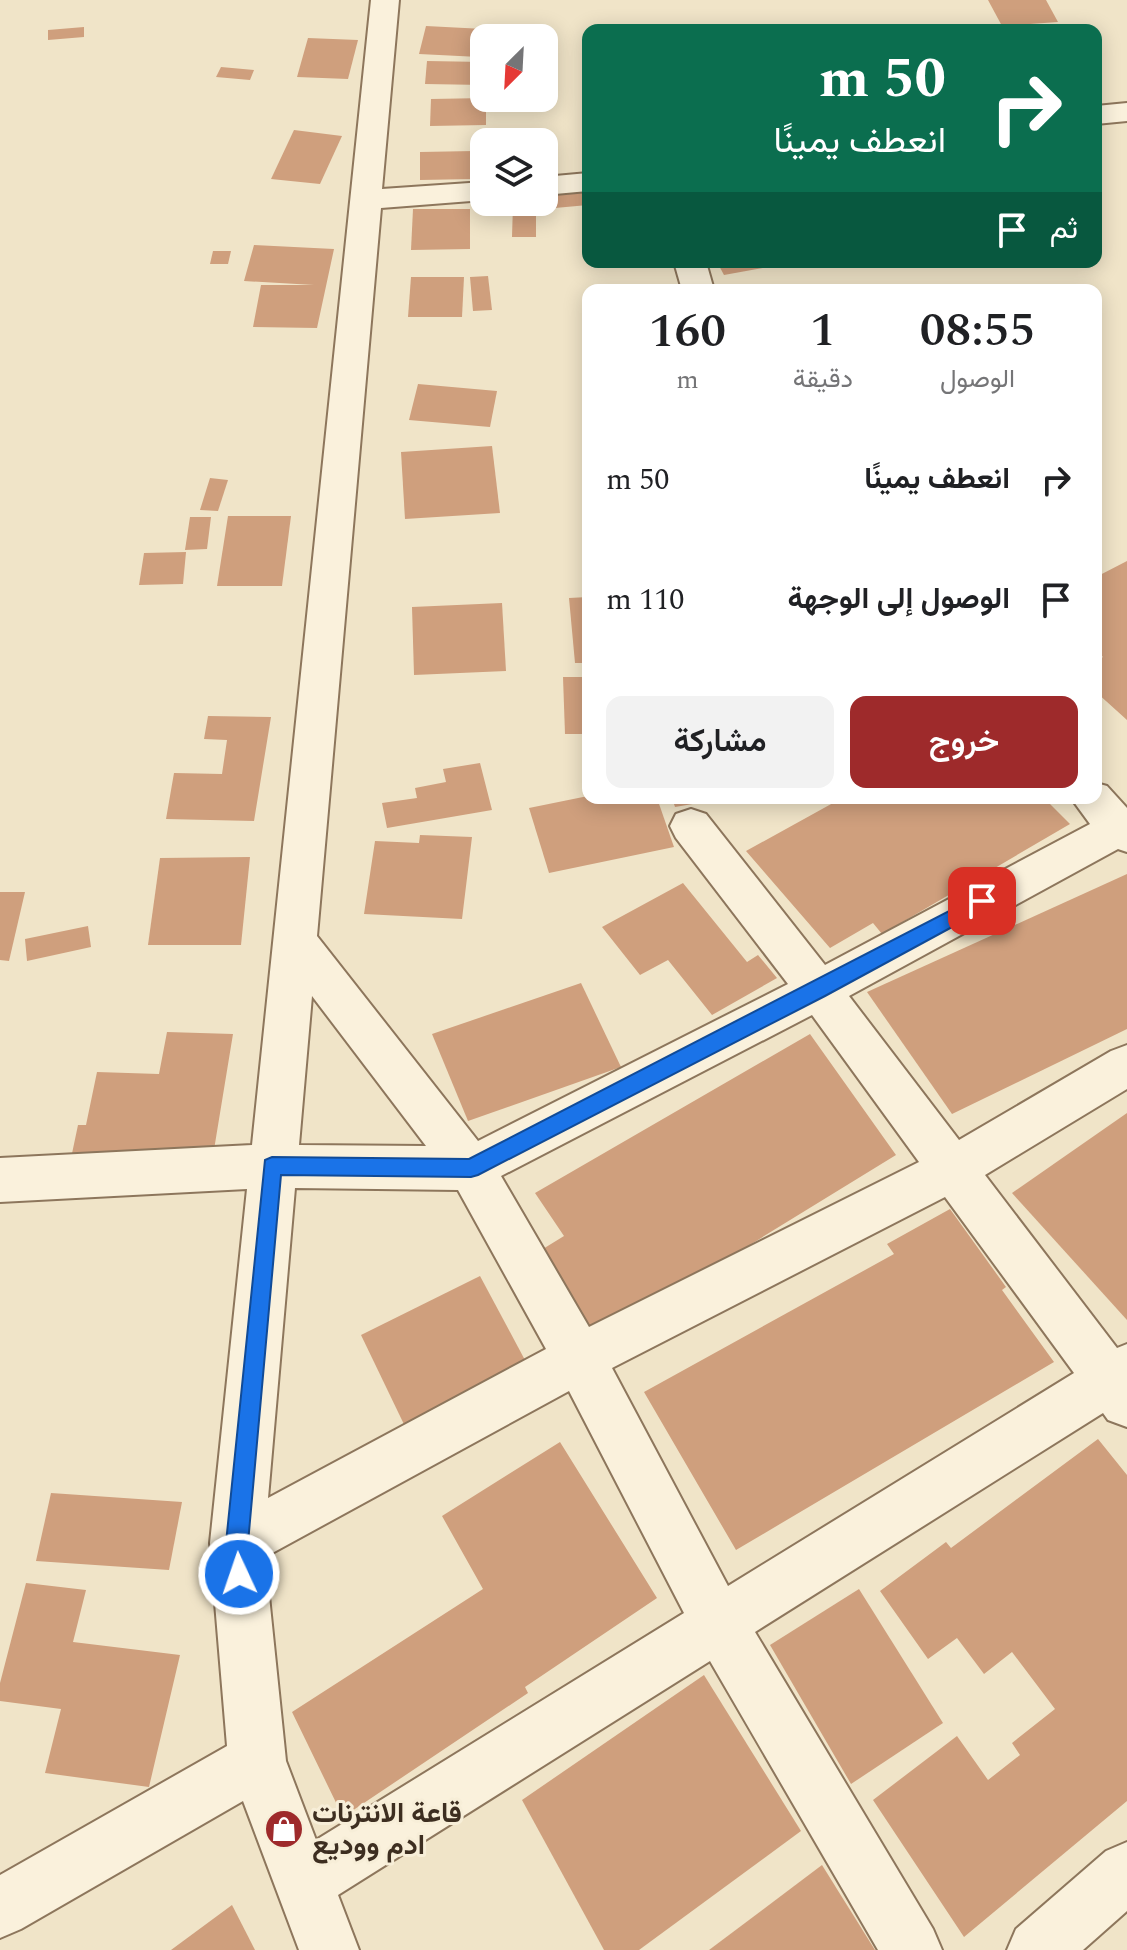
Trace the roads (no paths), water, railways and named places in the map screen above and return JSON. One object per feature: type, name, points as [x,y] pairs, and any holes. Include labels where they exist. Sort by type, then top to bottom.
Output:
[{"type":"street","points":[[329,1950],[257,1761],[237,1543],[385,0]]},
{"type":"street","points":[[1102,114],[1127,112]]},
{"type":"street","points":[[558,185],[582,183]]},
{"type":"street","points":[[366,200],[470,192]]},
{"type":"street","points":[[0,1180],[272,1166],[471,1168],[819,990],[1113,820]]},
{"type":"street","points":[[302,1883],[719,1624],[1121,1385],[951,1170],[819,990],[691,826]]},
{"type":"street","points":[[295,941],[471,1168],[579,1358],[719,1624],[912,1950]]},
{"type":"street","points":[[237,1543],[579,1358],[951,1170],[1127,1065]]},
{"type":"street","points":[[0,1908],[257,1761]]},
{"type":"street","points":[[1037,1950],[1127,1872]]},
{"type":"place","name":"قاعة الانترنات ادم ووديع","points":[[284,1829]]}]
